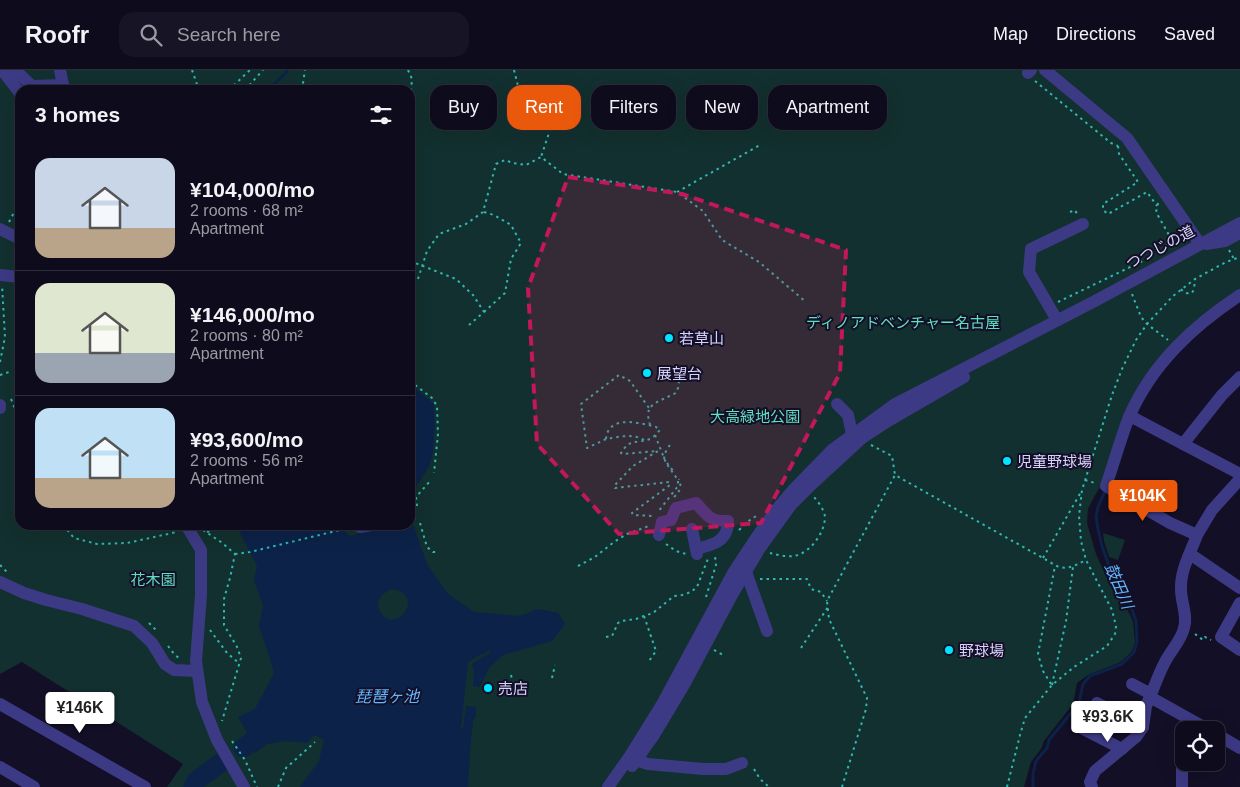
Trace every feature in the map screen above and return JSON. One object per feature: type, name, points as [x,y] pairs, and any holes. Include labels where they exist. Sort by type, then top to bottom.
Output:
[{"type":"street","points":[[2,70],[15,87]]},
{"type":"street","points":[[15,70],[31,85]]},
{"type":"street","points":[[60,70],[63,85]]},
{"type":"street","points":[[1034,72],[1127,138],[1200,244]]},
{"type":"street","name":"つつじの道","points":[[1102,298],[1240,223]]},
{"type":"street","points":[[1057,320],[1029,272],[1031,249],[1082,224]]},
{"type":"street","points":[[2,230],[15,236]]},
{"type":"street","points":[[608,787],[629,758],[661,706],[733,573],[756,538],[792,491],[833,450],[852,434],[895,404],[1102,298],[1131,291],[1200,244],[1225,241],[1240,234]]},
{"type":"street","points":[[1,275],[15,276]]},
{"type":"street","points":[[1197,535],[1170,523],[1106,486],[1130,416],[1148,382],[1176,347],[1216,311],[1240,294]]},
{"type":"street","points":[[618,787],[629,758],[654,735],[684,685],[732,595],[775,526],[791,505],[862,438],[888,421],[1102,298]]},
{"type":"street","points":[[1183,444],[1222,395],[1240,377]]},
{"type":"street","points":[[838,404],[848,415],[852,434]]},
{"type":"street","points":[[1130,416],[1240,474]]},
{"type":"street","points":[[1092,787],[1090,782],[1095,771],[1122,750],[1136,737],[1143,727],[1146,706],[1150,695],[1166,660],[1185,626],[1181,590],[1185,565],[1197,535],[1212,510],[1240,479]]},
{"type":"street","points":[[660,535],[662,522],[672,520],[676,508],[696,503],[709,518],[728,521],[728,529],[722,537],[714,544],[696,552],[692,529]]},
{"type":"street","points":[[183,530],[201,550],[201,595],[196,661],[202,702],[217,740],[244,787]]},
{"type":"street","points":[[1190,554],[1240,588]]},
{"type":"street","points":[[746,572],[767,631]]},
{"type":"street","points":[[0,582],[24,593],[134,626],[152,643],[165,664],[174,670],[197,671]]},
{"type":"street","points":[[1240,603],[1221,636],[1240,650]]},
{"type":"street","points":[[1132,684],[1193,721]]},
{"type":"street","points":[[1097,703],[1143,727]]},
{"type":"street","points":[[0,704],[146,787]]},
{"type":"street","points":[[1082,729],[1122,750]]},
{"type":"street","points":[[1225,740],[1240,748]]},
{"type":"street","points":[[629,758],[648,764],[703,769],[726,769],[742,763]]},
{"type":"street","points":[[0,768],[34,787]]},
{"type":"street","points":[[1182,771],[1182,787]]},
{"type":"path","points":[[192,70],[197,85]]},
{"type":"path","points":[[234,85],[250,70]]},
{"type":"path","points":[[249,85],[262,70]]},
{"type":"path","points":[[303,85],[305,70]]},
{"type":"path","points":[[408,70],[412,79],[412,85]]},
{"type":"path","points":[[418,279],[427,251],[439,234],[466,224],[483,212],[496,164],[505,160],[526,166],[541,156],[552,124],[552,97],[533,94],[518,86],[514,70]]},
{"type":"path","points":[[1034,72],[1035,82],[1111,143],[1118,146],[1122,144]]},
{"type":"path","points":[[677,192],[760,145]]},
{"type":"path","points":[[1049,307],[1165,250],[1169,235],[1156,212],[1156,206],[1148,192],[1108,214],[1104,210],[1103,204],[1138,182],[1119,154],[1118,146]]},
{"type":"path","points":[[541,156],[563,174],[677,192],[703,211],[722,240],[759,262],[806,302]]},
{"type":"path","points":[[1156,206],[1161,202]]},
{"type":"path","points":[[2,230],[15,209]]},
{"type":"path","points":[[469,325],[505,293],[511,259],[521,243],[511,226],[494,215],[483,212]]},
{"type":"path","points":[[1007,787],[1025,718],[1052,685],[1074,667],[1107,646],[1115,634],[1116,626],[1112,610],[1086,560],[1079,516],[1082,490],[1122,369],[1136,340],[1147,324],[1173,296],[1194,279],[1226,262],[1240,257]]},
{"type":"path","points":[[415,263],[456,279],[473,295],[484,312]]},
{"type":"path","points":[[0,362],[5,337],[1,275]]},
{"type":"path","points":[[1181,289],[1188,294],[1192,293],[1194,279]]},
{"type":"path","points":[[1131,291],[1141,317],[1176,347]]},
{"type":"path","points":[[0,375],[9,372]]},
{"type":"path","points":[[644,440],[638,436],[606,439],[587,448],[581,404],[619,375],[630,381],[649,408],[650,426]]},
{"type":"path","points":[[649,408],[676,393],[679,381]]},
{"type":"path","points":[[415,385],[432,398],[437,406],[438,434],[434,473]]},
{"type":"path","points":[[4,404],[15,416]]},
{"type":"path","points":[[606,439],[612,427],[619,423],[630,422],[656,427],[660,430],[652,438],[628,443],[621,453],[660,450]]},
{"type":"path","points":[[655,435],[666,463],[678,480],[678,486],[654,516],[633,515],[632,513],[670,486],[670,483],[615,488],[614,486],[633,466],[660,450]]},
{"type":"path","points":[[666,505],[679,491],[681,485],[679,479],[664,459],[671,443]]},
{"type":"path","points":[[827,601],[895,475],[892,456],[868,443]]},
{"type":"path","points":[[895,475],[1055,566],[1064,569],[1073,568],[1086,560]]},
{"type":"path","points":[[415,506],[416,497],[431,480]]},
{"type":"path","points":[[1043,558],[1082,490]]},
{"type":"path","points":[[764,551],[778,555],[794,556],[810,548],[820,535],[825,517],[820,503],[811,494]]},
{"type":"path","points":[[735,532],[752,518],[761,514]]},
{"type":"path","points":[[415,517],[427,547],[433,552],[437,552]]},
{"type":"path","points":[[578,566],[595,557],[627,534],[656,524],[665,544],[676,551],[690,555],[696,552],[715,555],[716,565],[706,597]]},
{"type":"path","points":[[67,530],[74,538],[97,544],[127,543],[178,530]]},
{"type":"path","points":[[213,530],[207,532],[235,554],[340,530]]},
{"type":"path","points":[[222,722],[241,658],[238,647],[224,626],[224,599],[235,554]]},
{"type":"path","points":[[606,637],[612,636],[621,621],[644,616],[653,612],[674,596],[691,592],[697,587],[710,554]]},
{"type":"path","points":[[1052,685],[1043,672],[1038,654],[1055,566]]},
{"type":"path","points":[[1052,685],[1066,621],[1073,568]]},
{"type":"path","points":[[759,579],[807,579],[811,589],[821,592],[827,601],[829,620],[867,698],[866,709],[842,787]]},
{"type":"path","points":[[801,648],[828,607]]},
{"type":"path","points":[[644,616],[656,651],[649,661]]},
{"type":"path","points":[[208,628],[227,653],[240,664]]},
{"type":"path","points":[[1190,632],[1204,640],[1206,637],[1215,643]]},
{"type":"path","points":[[709,648],[723,655]]},
{"type":"path","points":[[552,678],[555,665]]},
{"type":"path","points":[[511,676],[515,691],[520,695]]},
{"type":"path","points":[[230,738],[245,760],[257,787]]},
{"type":"path","points":[[278,787],[286,768],[315,742]]},
{"type":"path","points":[[754,769],[760,779],[769,787]]},
{"type":"highlighted area","points":[[568,177],[682,194],[846,250],[840,373],[761,523],[619,534],[537,444],[528,288]]},
{"type":"green space","name":"大高緑地公園","points":[[0,70],[1240,70],[1240,290],[1169,349],[1088,509],[1087,523],[1096,554],[1112,589],[1123,601],[1133,621],[1135,642],[1132,651],[1121,662],[1088,675],[1077,683],[1073,704],[1044,741],[1041,749],[1031,762],[1024,787],[167,787],[183,764],[22,662],[0,674]]},
{"type":"green space","points":[[1103,533],[1125,540],[1118,560],[1109,557]]},
{"type":"water","points":[[415,388],[434,404],[435,425],[433,452],[429,467],[415,489]]},
{"type":"water","name":"琵琶ヶ池","points":[[239,530],[345,530],[348,535],[352,536],[359,530],[415,530],[427,564],[448,594],[474,612],[520,616],[538,609],[558,613],[565,624],[552,641],[503,655],[489,668],[480,687],[473,686],[474,668],[472,664],[491,652],[490,650],[468,662],[461,729],[463,728],[466,706],[476,707],[476,717],[473,720],[468,787],[300,787],[319,761],[324,740],[314,735],[307,743],[286,741],[267,744],[255,753],[251,739],[238,717],[255,709],[274,673],[259,626],[263,605],[254,581],[257,566]],"holes":[[[393,589],[402,593],[407,598],[408,605],[401,617],[388,619],[379,609],[378,601],[385,592]]]},
{"type":"waterway","points":[[273,85],[287,70]]},
{"type":"waterway","name":"鼓田川","points":[[1033,787],[1036,761],[1047,748],[1049,740],[1079,703],[1083,684],[1090,676],[1122,664],[1134,652],[1137,642],[1136,621],[1129,601],[1113,577],[1098,529],[1096,517],[1105,491]]},
{"type":"waterway","points":[[243,748],[252,741]]},
{"type":"waterway","points":[[193,787],[196,781],[223,761]]},
{"type":"place","name":"若草山","points":[[669,338]]},
{"type":"place","name":"展望台","points":[[647,373]]},
{"type":"place","name":"児童野球場","points":[[1007,461]]},
{"type":"place","name":"野球場","points":[[949,650]]},
{"type":"place","name":"売店","points":[[488,688]]},
{"type":"park label","name":"ディノアドベンチャー名古屋","points":[[903,322]]},
{"type":"park label","name":"花木園","points":[[153,579]]}]
